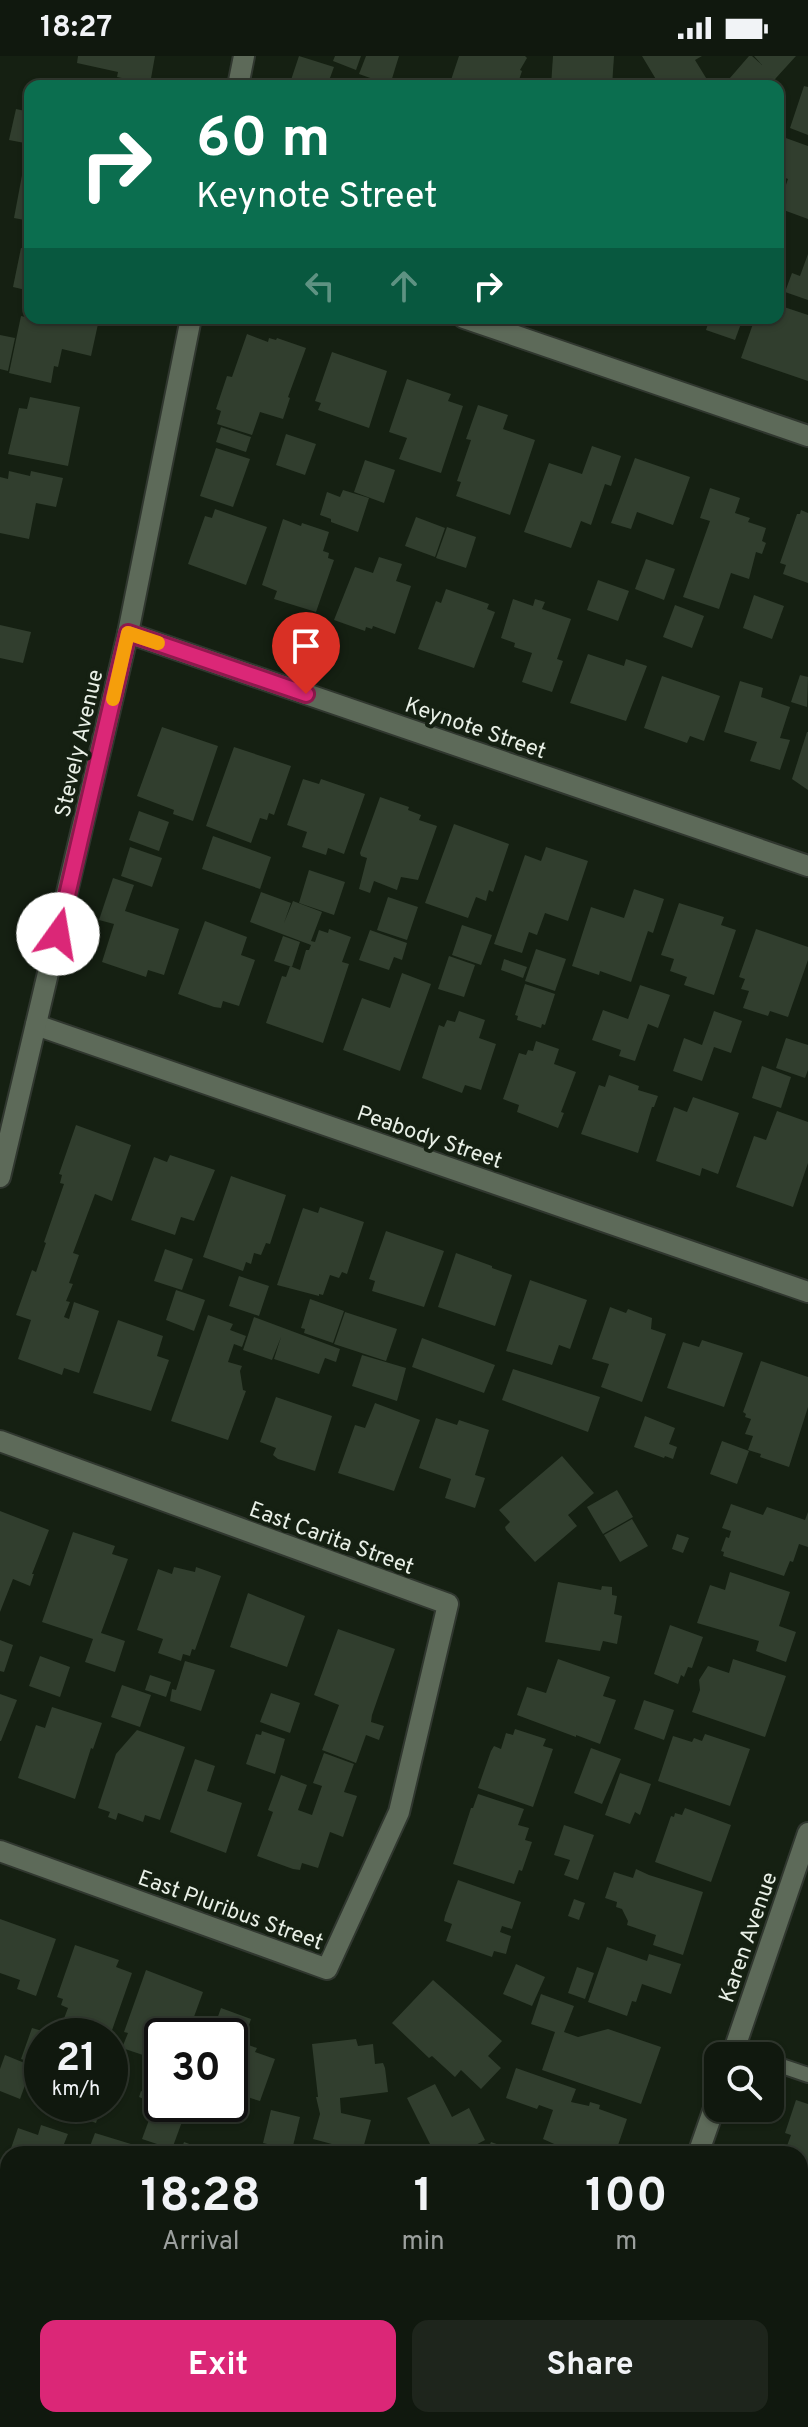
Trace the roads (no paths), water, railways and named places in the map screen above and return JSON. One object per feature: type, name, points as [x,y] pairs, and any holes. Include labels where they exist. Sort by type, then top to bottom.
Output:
[{"type":"street","points":[[239,80],[244,56]]},
{"type":"street","name":"Stevely Avenue","points":[[0,1177],[128,633],[190,324]]},
{"type":"street","points":[[481,324],[808,436]]},
{"type":"street","name":"Keynote Street","points":[[128,633],[808,866]]},
{"type":"street","name":"Peabody Street","points":[[36,1025],[808,1292]]},
{"type":"street","name":"East Carita Street","points":[[0,1441],[448,1604],[399,1812]]},
{"type":"street","name":"East Pluribus Street","points":[[0,1851],[327,1969],[399,1812]]},
{"type":"street","name":"Karen Avenue","points":[[736,2042],[808,1833]]},
{"type":"street","points":[[701,2146],[709,2122]]},
{"type":"lane","points":[[784,2067],[808,2075]]}]
